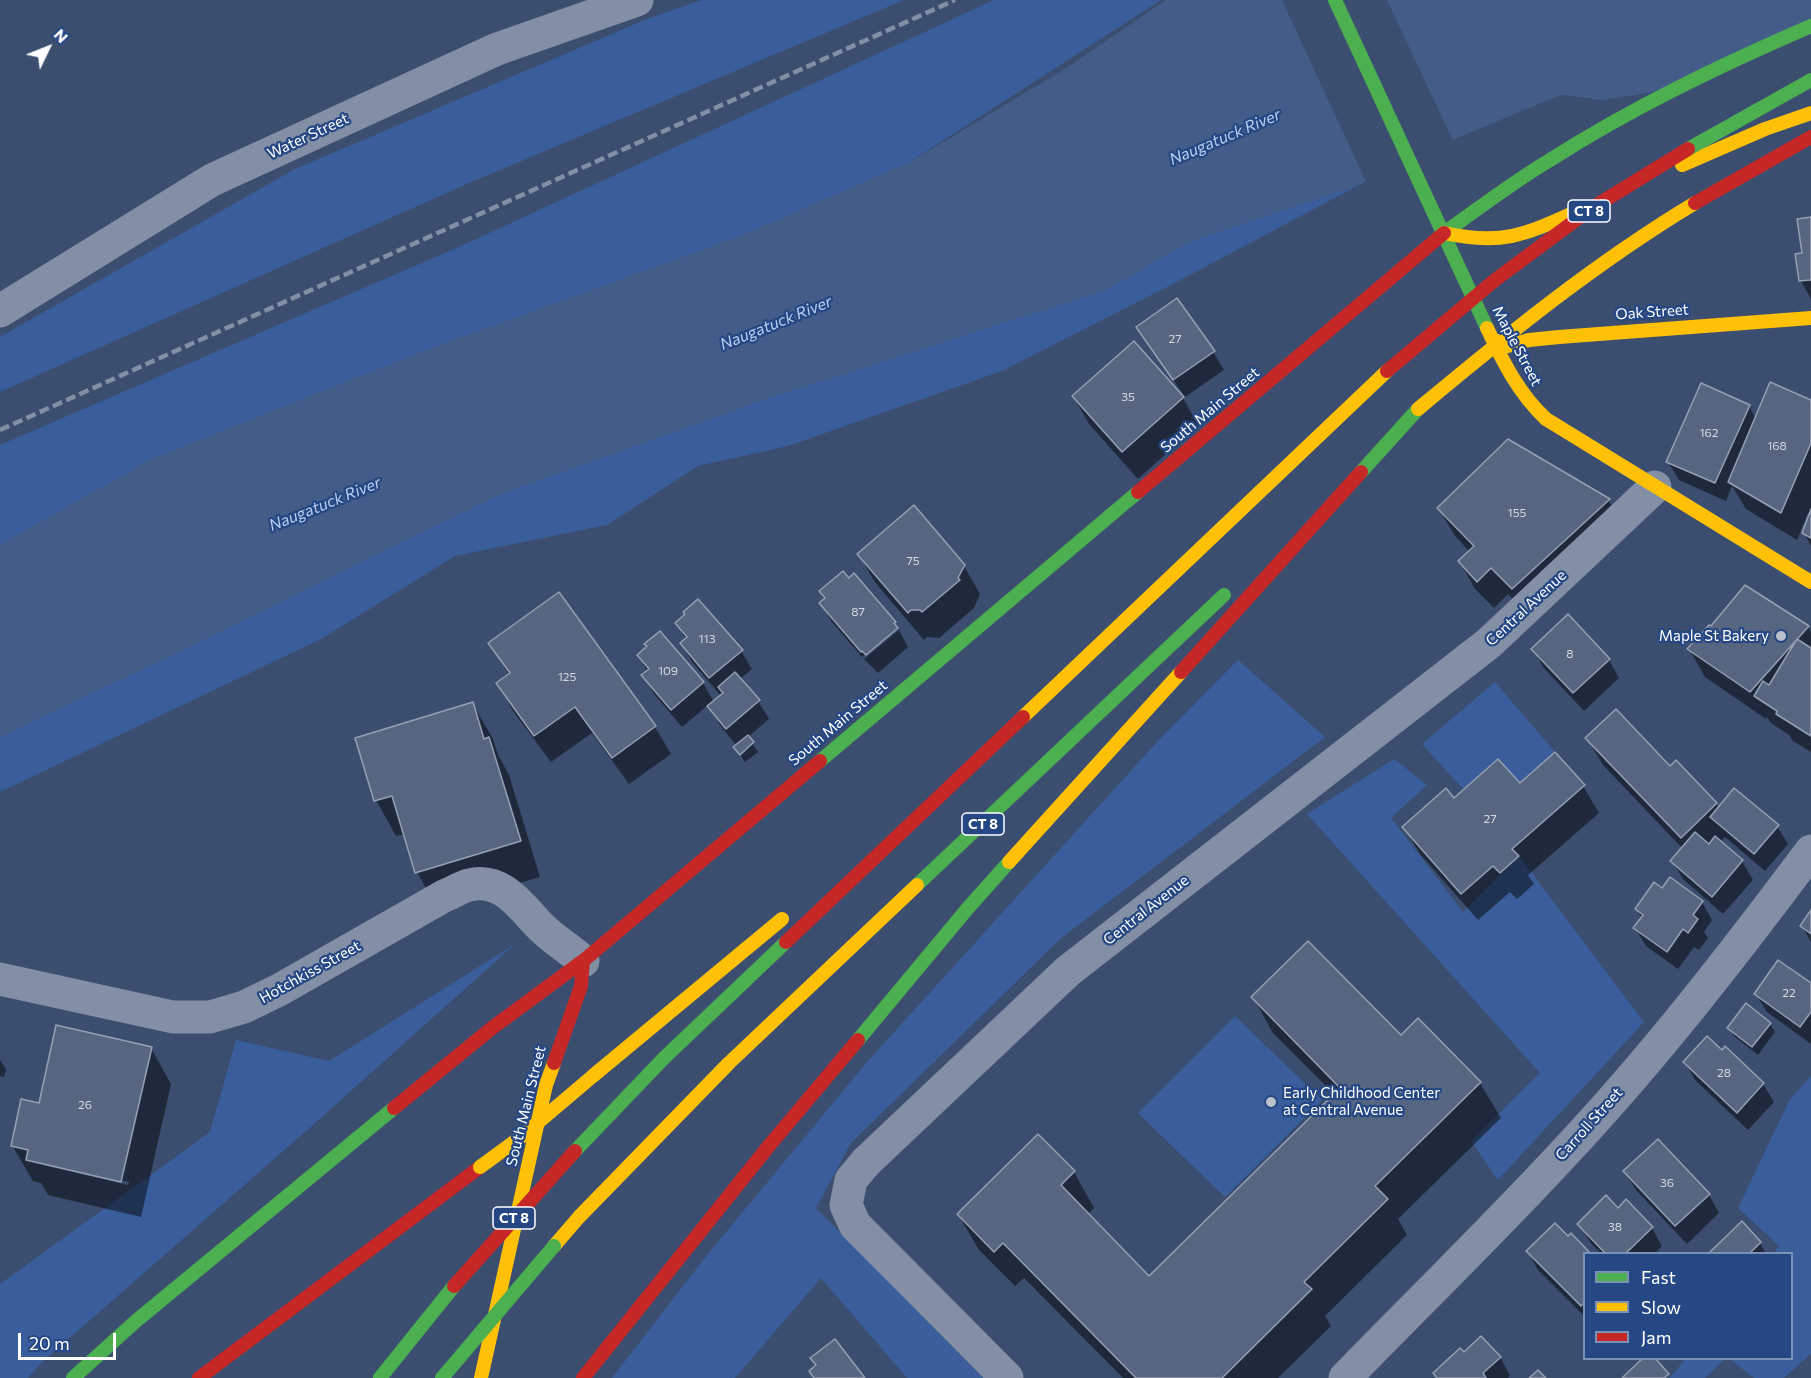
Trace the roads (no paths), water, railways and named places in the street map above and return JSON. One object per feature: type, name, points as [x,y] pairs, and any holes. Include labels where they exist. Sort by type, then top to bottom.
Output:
[{"type":"main road","name":"Maple Street","points":[[1335,0],[1497,349],[1531,406],[1544,419],[1811,582]]},
{"type":"main road","name":"South Main Street","points":[[481,1378],[546,1085],[581,986],[583,961],[1444,233],[1531,172],[1607,125],[1693,81],[1811,26]]},
{"type":"main road","name":"CT 8","points":[[380,1378],[454,1286],[575,1151],[664,1058],[1387,371],[1495,280],[1592,208],[1697,143],[1811,80]]},
{"type":"main road","points":[[1444,233],[1477,240],[1494,240],[1522,234],[1765,129],[1811,113]]},
{"type":"main road","points":[[1282,539],[1418,409],[1506,334],[1603,262],[1704,198],[1811,137]]},
{"type":"main road","name":"Oak Street","points":[[1497,349],[1529,340],[1559,337],[1811,318]]},
{"type":"main road","points":[[583,1378],[768,1147],[968,908],[1418,409]]},
{"type":"main road","name":"CT 8","points":[[441,1378],[579,1217],[729,1063],[1231,588]]},
{"type":"main road","points":[[827,884],[920,815]]},
{"type":"main road","points":[[199,1378],[521,1137],[791,912]]},
{"type":"main road","points":[[73,1378],[136,1321],[492,1028],[583,961]]},
{"type":"street","name":"Water Street","points":[[0,311],[212,180],[497,49],[637,0]]},
{"type":"street","name":"Central Avenue","points":[[1007,1378],[855,1225],[846,1205],[851,1180],[866,1162],[1068,971],[1489,643],[1655,487]]},
{"type":"street","name":"Carroll Street","points":[[1345,1378],[1567,1150],[1611,1101],[1727,962],[1811,851]]},
{"type":"street","name":"Hotchkiss Street","points":[[0,979],[173,1017],[210,1017],[244,1007],[279,990],[444,897],[468,885],[478,884],[490,884],[511,896],[539,925],[583,961]]},
{"type":"water","name":"Naugatuck River","points":[[1166,0],[1811,0],[1811,34],[1661,91],[1603,100],[1561,95],[1457,138],[1361,184],[1189,242],[1106,290],[769,398],[498,495],[0,737],[0,545],[152,459],[432,348],[741,236],[908,163],[1065,69]]},
{"type":"railway","points":[[0,430],[955,0]]},
{"type":"place","name":"Maple St Bakery","points":[[1781,636]]},
{"type":"place","name":"Early Childhood Center at Central Avenue","points":[[1271,1102]]}]
